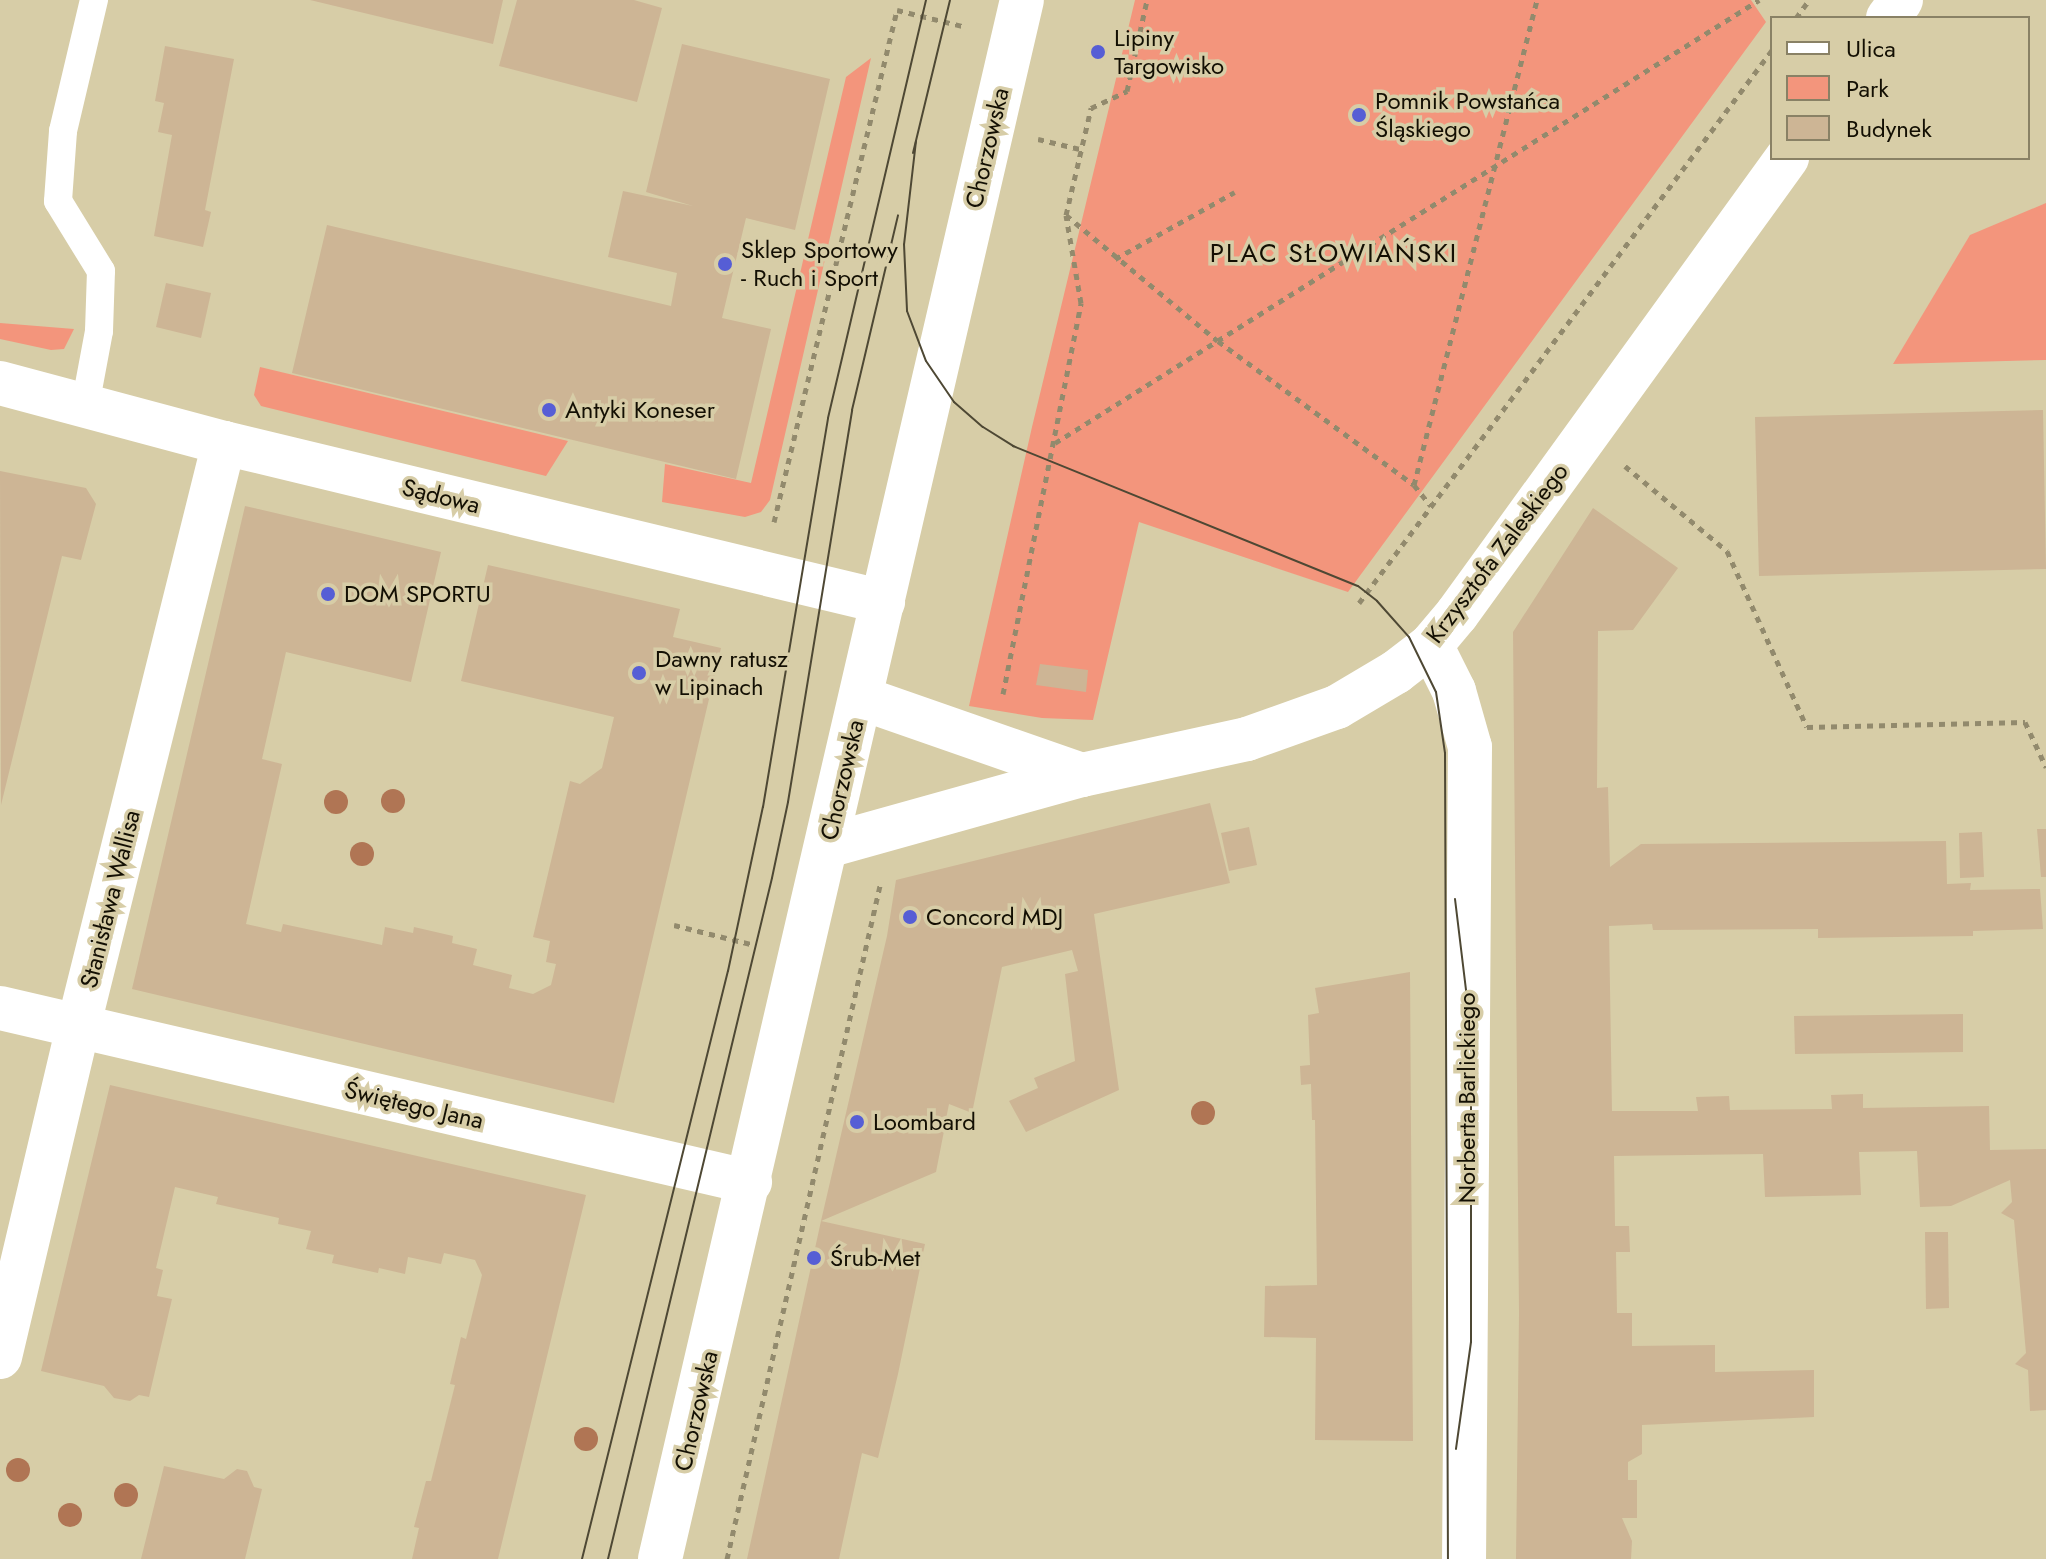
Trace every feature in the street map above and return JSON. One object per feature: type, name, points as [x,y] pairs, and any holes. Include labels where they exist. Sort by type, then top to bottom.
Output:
[{"type":"street","name":"Chorzowska","points":[[660,1559],[1022,0]]},
{"type":"street","name":"Krzysztofa Zaleskiego","points":[[827,846],[1082,775],[1247,739],[1337,707],[1396,672],[1431,645],[1786,160]]},
{"type":"street","name":"Sądowa","points":[[0,383],[224,443],[883,602]]},
{"type":"street","name":"Stanisława Wallisa","points":[[0,1357],[78,1028],[224,443]]},
{"type":"street","name":"Norberta Barlickiego","points":[[1431,645],[1454,691],[1470,747],[1464,1559]]},
{"type":"street","points":[[861,698],[1082,775]]},
{"type":"street","points":[[0,1008],[78,1028]]},
{"type":"street","name":"Świętego Jana","points":[[78,1028],[750,1182]]},
{"type":"lane","points":[[85,406],[99,331],[101,271],[58,201],[63,131],[94,0]]},
{"type":"path","points":[[1000,710],[1081,303],[1066,215],[1091,108],[1127,91],[1147,0]]},
{"type":"path","points":[[1414,485],[1537,0]]},
{"type":"path","points":[[1055,443],[1759,0]]},
{"type":"path","points":[[767,525],[777,520],[897,10]]},
{"type":"path","points":[[1359,603],[1770,53]]},
{"type":"path","points":[[1115,259],[1235,192]]},
{"type":"path","points":[[1066,215],[1115,259],[1218,341],[1414,485],[1431,506]]},
{"type":"path","points":[[1587,434],[1727,551],[1807,727],[2025,722],[2046,767]]},
{"type":"path","points":[[727,1559],[881,881],[889,871]]},
{"type":"green space","points":[[1135,0],[1751,0],[1766,22],[1348,592],[1139,522],[1093,720],[1042,718],[969,706],[1032,427]]},
{"type":"green space","points":[[871,58],[770,500],[761,512],[745,517],[662,502],[665,464],[751,483],[846,77]]},
{"type":"green space","points":[[2046,203],[2046,360],[1893,364],[1970,235]]},
{"type":"green space","points":[[0,323],[74,329],[64,349],[51,350],[0,339]]},
{"type":"green space","points":[[260,367],[568,441],[546,476],[261,406],[254,395]]},
{"type":"building","points":[[310,0],[503,0],[493,44]]},
{"type":"building","points":[[517,0],[634,0],[662,8],[637,102],[499,66]]},
{"type":"building","points":[[682,44],[830,79],[795,230],[746,218],[722,318],[771,329],[736,479],[292,373],[327,225],[671,306],[677,273],[608,257],[623,191],[693,206],[646,192]]},
{"type":"building","points":[[165,46],[234,59],[205,210],[211,212],[203,247],[154,236],[172,135],[158,132],[164,103],[155,101]]},
{"type":"building","points":[[166,283],[211,293],[201,338],[156,327]]},
{"type":"building","points":[[2043,410],[2046,569],[1759,576],[1755,417]]},
{"type":"building","points":[[0,471],[86,488],[96,504],[81,560],[62,556],[1,805]]},
{"type":"building","points":[[245,506],[441,552],[411,682],[286,652],[262,759],[282,764],[246,924],[281,932],[283,924],[382,945],[385,927],[413,933],[414,927],[453,936],[452,943],[477,949],[473,965],[512,975],[509,988],[533,994],[551,985],[556,964],[546,962],[550,941],[533,937],[570,781],[580,784],[602,768],[614,717],[461,681],[488,565],[680,609],[673,637],[721,648],[614,1103],[132,989]]},
{"type":"building","points":[[1593,508],[1678,568],[1633,630],[1598,631],[1597,788],[1608,787],[1610,867],[1641,844],[1946,841],[1947,884],[1971,883],[1970,890],[2040,889],[2043,929],[1973,931],[1973,936],[1818,938],[1818,929],[1653,930],[1652,924],[1609,926],[1612,1111],[1698,1111],[1696,1097],[1729,1096],[1730,1110],[1832,1109],[1831,1095],[1863,1094],[1863,1108],[1989,1106],[1990,1150],[2046,1149],[2046,1410],[2030,1411],[2028,1370],[2015,1364],[2026,1353],[2014,1220],[2001,1213],[2012,1202],[2010,1180],[1951,1206],[1920,1207],[1917,1151],[1859,1152],[1861,1195],[1765,1197],[1763,1154],[1614,1156],[1615,1226],[1629,1226],[1630,1252],[1616,1252],[1617,1313],[1632,1313],[1632,1346],[1715,1345],[1715,1372],[1814,1370],[1814,1417],[1642,1425],[1642,1454],[1628,1462],[1628,1480],[1637,1480],[1637,1518],[1622,1518],[1632,1541],[1631,1559],[1516,1559],[1519,1314],[1513,632]]},
{"type":"building","points":[[1040,664],[1088,670],[1086,692],[1036,685]]},
{"type":"building","points":[[1210,803],[1230,883],[1094,914],[1119,1090],[1026,1132],[1009,1101],[1038,1088],[1034,1078],[1075,1061],[1065,974],[1078,971],[1072,950],[1002,967],[972,1113],[949,1104],[946,1119],[951,1120],[949,1132],[944,1131],[936,1172],[821,1221],[887,936],[896,880]]},
{"type":"building","points":[[1249,827],[1257,865],[1229,871],[1221,833]]},
{"type":"building","points":[[2037,829],[2046,829],[2046,877],[2041,877]]},
{"type":"building","points":[[1982,832],[1984,877],[1960,878],[1959,833]]},
{"type":"building","points":[[1410,972],[1413,1441],[1315,1440],[1316,1338],[1264,1337],[1265,1286],[1317,1285],[1315,1120],[1312,1120],[1311,1084],[1301,1085],[1300,1066],[1310,1065],[1308,1015],[1319,1013],[1315,988]]},
{"type":"building","points":[[1963,1014],[1963,1052],[1795,1054],[1794,1016]]},
{"type":"building","points":[[110,1085],[586,1195],[498,1559],[412,1559],[419,1528],[414,1527],[426,1481],[431,1481],[455,1385],[450,1384],[461,1337],[466,1339],[482,1275],[475,1260],[444,1253],[441,1264],[408,1257],[405,1274],[379,1268],[378,1273],[332,1263],[334,1255],[306,1249],[311,1231],[278,1224],[279,1218],[216,1204],[218,1197],[175,1187],[156,1268],[163,1270],[157,1296],[172,1299],[149,1397],[139,1395],[130,1401],[114,1398],[104,1386],[41,1371]]},
{"type":"building","points":[[821,1221],[925,1244],[898,1374],[878,1458],[862,1453],[839,1559],[747,1559]]},
{"type":"building","points":[[1925,1232],[1948,1232],[1949,1308],[1926,1309]]},
{"type":"building","points":[[164,1466],[224,1479],[237,1469],[247,1471],[254,1487],[262,1489],[245,1559],[141,1559]]},
{"type":"tram line","points":[[582,1559],[728,971],[763,807],[828,418],[926,0]]},
{"type":"tram line","points":[[913,153],[950,0]]},
{"type":"tram line","points":[[916,141],[904,244],[907,311],[926,361],[954,402],[983,427],[1013,446],[1358,586],[1377,601],[1409,637],[1436,692],[1445,753],[1448,1559]]},
{"type":"tram line","points":[[608,1559],[772,878],[788,802],[852,410],[898,215]]},
{"type":"tram line","points":[[1455,899],[1471,1031],[1471,1342],[1456,1449]]},
{"type":"place","name":"Lipiny Targowisko","points":[[1098,52]]},
{"type":"place","name":"Pomnik Powstańca Śląskiego","points":[[1359,115]]},
{"type":"place","name":"Sklep Sportowy - Ruch i Sport","points":[[725,264]]},
{"type":"place","name":"Antyki Koneser","points":[[549,410]]},
{"type":"place","name":"DOM SPORTU","points":[[328,594]]},
{"type":"place","name":"Dawny ratusz w Lipinach","points":[[639,673]]},
{"type":"place","name":"Concord MDJ","points":[[910,917]]},
{"type":"place","name":"Loombard","points":[[857,1122]]},
{"type":"place","name":"Śrub-Met","points":[[814,1258]]},
{"type":"district","name":"PLAC SŁOWIAŃSKI","points":[[1334,254]]}]
